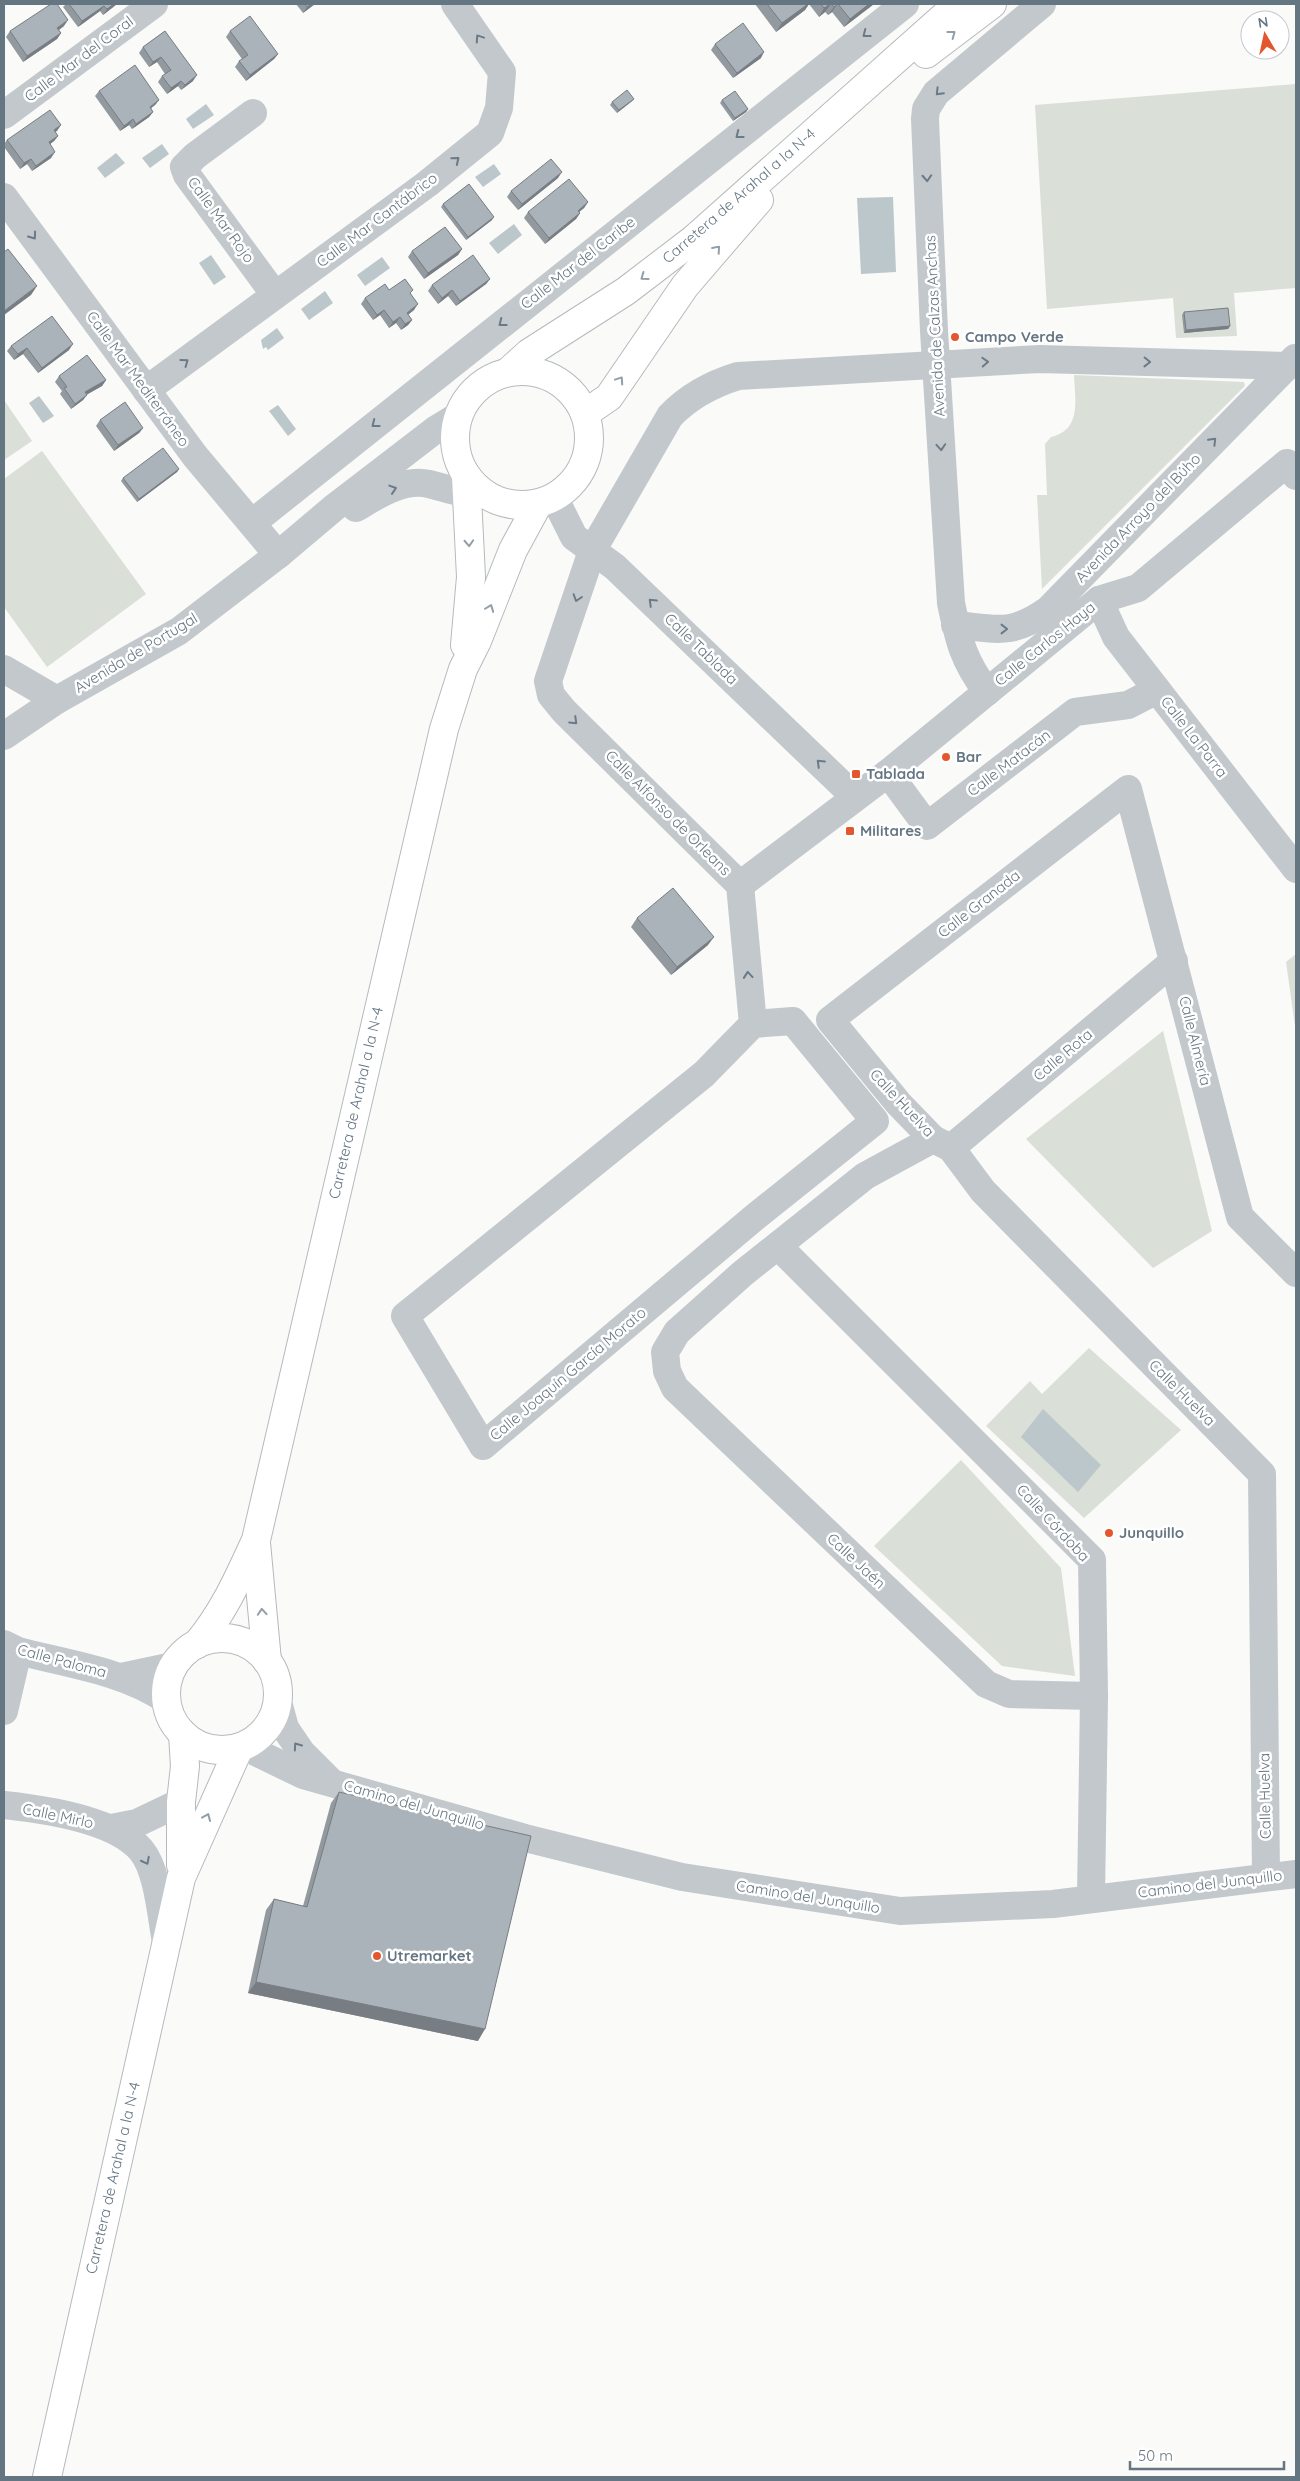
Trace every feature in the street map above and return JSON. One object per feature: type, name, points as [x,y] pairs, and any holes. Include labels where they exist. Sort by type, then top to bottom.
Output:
[{"type":"main road","name":"Carretera de Arahal a la N-4","points":[[586,414],[609,397],[685,286],[775,181],[861,104],[992,4]]},
{"type":"main road","name":"Carretera de Arahal a la N-4","points":[[508,372],[530,353],[626,291],[694,239],[952,6]]},
{"type":"main road","points":[[527,370],[546,374],[563,383],[576,397],[586,414],[590,437],[586,461],[574,482],[546,500],[506,503],[472,488],[456,450],[455,433],[458,416],[466,401],[477,388],[492,378],[508,372],[527,370]]},
{"type":"main road","name":"Carretera de Arahal a la N-4","points":[[463,669],[471,578],[472,488]]},
{"type":"main road","name":"Carretera de Arahal a la N-4","points":[[197,1644],[215,1623],[233,1592],[256,1540],[444,729],[463,669],[477,641],[513,550],[546,500]]},
{"type":"main road","name":"Carretera de Arahal a la N-4","points":[[256,1540],[267,1660]]},
{"type":"main road","points":[[227,1638],[242,1642],[256,1650],[267,1660],[277,1683],[278,1702],[272,1720],[260,1736],[241,1747],[224,1750],[209,1749],[194,1743],[183,1734],[171,1719],[166,1700],[167,1682],[173,1666],[183,1653],[197,1644],[212,1639],[227,1638]]},
{"type":"main road","name":"Carretera de Arahal a la N-4","points":[[181,1878],[181,1802],[185,1766],[183,1734]]},
{"type":"main road","name":"Carretera de Arahal a la N-4","points":[[47,2477],[181,1878],[241,1747]]},
{"type":"street","name":"Calle Mar del Coral","points":[[4,115],[154,4]]},
{"type":"street","name":"Calle Mar del Caribe","points":[[252,523],[905,4]]},
{"type":"street","name":"Avenida de Calzas Anchas","points":[[987,692],[966,660],[955,625],[951,602],[936,364],[925,124],[926,109],[936,92],[1042,4]]},
{"type":"street","name":"Calle Mar Cantábrico","points":[[146,390],[426,184],[490,133],[499,108],[502,72],[464,7]]},
{"type":"street","name":"Calle Mar Rojo","points":[[253,113],[195,156],[184,167],[187,175],[275,295]]},
{"type":"street","name":"Calle Mar Mediterráneo","points":[[4,197],[195,456],[252,523],[284,551]]},
{"type":"street","points":[[592,551],[670,416],[681,405],[706,388],[738,376],[1040,359],[1292,361]]},
{"type":"street","name":"Avenida Arroyo del Búho","points":[[955,625],[1009,630],[1030,622],[1048,610],[1292,361]]},
{"type":"street","name":"Avenida de Portugal","points":[[4,736],[57,700],[179,631],[284,551],[336,506],[435,430],[458,416]]},
{"type":"street","name":"Calle Carlos Haya","points":[[740,885],[822,825],[855,797],[888,773],[1099,600],[1138,588],[1292,470]]},
{"type":"street","name":"Avenida de Portugal","points":[[284,551],[383,492],[410,483],[428,483],[453,492],[472,488]]},
{"type":"street","name":"Calle Tablada","points":[[546,500],[574,537],[615,567],[855,797]]},
{"type":"street","name":"Calle Alfonso de Orleans","points":[[592,551],[548,681],[550,695],[740,885],[753,1024]]},
{"type":"street","name":"Calle La Parra","points":[[1099,600],[1116,637],[1296,869]]},
{"type":"street","points":[[4,668],[57,700]]},
{"type":"street","name":"Calle Matacán","points":[[888,773],[927,826],[1075,712],[1128,705],[1157,690]]},
{"type":"street","name":"Calle Almería","points":[[1128,788],[1240,1217],[1296,1273]]},
{"type":"street","name":"Calle Granada","points":[[830,1020],[1128,788]]},
{"type":"street","name":"Calle Rota","points":[[665,1352],[677,1332],[778,1246],[865,1176],[942,1144],[1174,961]]},
{"type":"street","name":"Calle Huelva","points":[[830,1020],[899,1104],[942,1144],[983,1191],[1262,1474],[1266,1876]]},
{"type":"street","name":"Calle Joaquín García Morato","points":[[793,1021],[875,1120],[755,1217],[483,1446],[406,1316],[704,1074],[753,1024],[793,1021]]},
{"type":"street","name":"Calle Córdoba","points":[[778,1246],[1092,1560],[1094,1696],[1091,1898]]},
{"type":"street","name":"Calle Jaén","points":[[665,1352],[666,1372],[675,1388],[986,1684],[1009,1694],[1094,1696]]},
{"type":"street","points":[[4,1711],[11,1648]]},
{"type":"street","name":"Calle Paloma","points":[[11,1648],[121,1677],[166,1700]]},
{"type":"street","name":"Calle Paloma","points":[[121,1677],[173,1666]]},
{"type":"street","name":"Camino del Junquillo","points":[[278,1702],[285,1728],[302,1753],[330,1781]]},
{"type":"street","name":"Camino del Junquillo","points":[[241,1747],[303,1774],[525,1838],[701,1880],[900,1911],[1053,1904],[1266,1876],[1296,1874]]},
{"type":"street","name":"Calle Mirlo","points":[[111,1828],[137,1823],[181,1802]]},
{"type":"street","name":"Calle Mirlo","points":[[4,1806],[40,1809],[111,1828],[141,1850],[152,1872],[166,1942]]},
{"type":"shaded area","points":[[1296,84],[1296,288],[1234,293],[1237,336],[1176,338],[1173,298],[1047,309],[1035,105]]},
{"type":"shaded area","points":[[206,104],[214,115],[193,129],[186,119]]},
{"type":"shaded area","points":[[162,144],[169,154],[150,168],[142,158]]},
{"type":"shaded area","points":[[116,153],[125,163],[105,178],[97,168]]},
{"type":"shaded area","points":[[494,164],[501,174],[483,187],[475,177]]},
{"type":"shaded area","points":[[893,197],[896,272],[861,274],[857,198]]},
{"type":"shaded area","points":[[514,224],[522,235],[498,254],[489,243]]},
{"type":"shaded area","points":[[211,255],[226,277],[214,285],[199,263]]},
{"type":"shaded area","points":[[382,257],[390,268],[365,286],[357,275]]},
{"type":"shaded area","points":[[325,291],[333,303],[309,320],[301,309]]},
{"type":"shaded area","points":[[277,328],[284,338],[268,350],[266,347],[263,349],[261,340]]},
{"type":"shaded area","points":[[1074,375],[1244,382],[1245,386],[1042,589],[1037,495],[1047,495],[1045,444],[1051,437],[1068,428],[1072,421],[1075,404]]},
{"type":"shaded area","points":[[39,396],[54,416],[43,423],[29,403]]},
{"type":"shaded area","points":[[4,400],[32,441],[4,460]]},
{"type":"shaded area","points":[[278,405],[296,429],[288,436],[269,411]]},
{"type":"shaded area","points":[[42,451],[146,594],[47,667],[4,607],[4,479]]},
{"type":"shaded area","points":[[1296,954],[1296,1033],[1286,962]]},
{"type":"shaded area","points":[[1163,1031],[1212,1231],[1153,1268],[1026,1139]]},
{"type":"shaded area","points":[[1089,1348],[1181,1430],[1084,1518],[986,1426],[1030,1381],[1042,1394]]},
{"type":"shaded area","points":[[1043,1409],[1101,1465],[1078,1492],[1021,1437]]},
{"type":"shaded area","points":[[961,1460],[1061,1568],[1075,1676],[1002,1666],[874,1546]]},
{"type":"building","points":[[51,4],[57,4],[68,20],[57,28],[61,33],[27,56],[10,31]]},
{"type":"building","points":[[69,4],[114,4],[107,9],[104,6],[82,21]]},
{"type":"building","points":[[767,4],[808,4],[782,23]]},
{"type":"building","points":[[821,4],[830,4],[824,8]]},
{"type":"building","points":[[838,4],[869,4],[850,19]]},
{"type":"building","points":[[250,16],[278,54],[250,75],[239,61],[248,55],[230,31]]},
{"type":"building","points":[[743,23],[764,52],[737,73],[715,44]]},
{"type":"building","points":[[165,31],[197,75],[185,85],[181,81],[171,88],[162,76],[171,70],[161,57],[153,62],[143,47]]},
{"type":"building","points":[[135,65],[159,100],[150,107],[153,112],[136,124],[133,119],[124,126],[99,91]]},
{"type":"building","points":[[627,90],[634,99],[619,110],[612,102]]},
{"type":"building","points":[[735,91],[748,109],[735,118],[722,100]]},
{"type":"building","points":[[50,110],[61,125],[54,130],[58,136],[49,142],[55,152],[36,166],[31,159],[24,163],[7,140]]},
{"type":"building","points":[[551,159],[562,172],[522,204],[511,191]]},
{"type":"building","points":[[569,179],[588,202],[578,211],[580,213],[549,238],[528,212]]},
{"type":"building","points":[[469,184],[494,217],[468,237],[443,204]]},
{"type":"building","points":[[445,227],[462,249],[428,273],[412,251]]},
{"type":"building","points":[[8,249],[37,286],[4,311],[4,252]]},
{"type":"building","points":[[473,255],[490,279],[460,301],[452,290],[442,298],[432,285]]},
{"type":"building","points":[[405,279],[413,290],[410,293],[418,304],[407,313],[412,320],[405,324],[400,317],[393,322],[384,310],[377,315],[365,298],[385,284],[389,290]]},
{"type":"building","points":[[1228,308],[1230,326],[1186,330],[1184,312]]},
{"type":"building","points":[[52,316],[73,344],[42,368],[27,348],[18,354],[11,346]]},
{"type":"building","points":[[87,355],[106,380],[85,392],[87,395],[75,404],[64,388],[67,387],[59,376]]},
{"type":"building","points":[[125,402],[143,428],[118,445],[100,420]]},
{"type":"building","points":[[163,448],[179,469],[139,499],[123,478]]},
{"type":"building","points":[[673,888],[714,937],[677,967],[637,918]]},
{"type":"building","name":"Utremarket","points":[[339,1792],[531,1836],[485,2029],[256,1982],[274,1899],[307,1907]]},
{"type":"place","name":"Campo Verde","points":[[955,337]]},
{"type":"place","name":"Bar","points":[[946,757]]},
{"type":"place","name":"Tablada","points":[[856,774]]},
{"type":"place","name":"Militares","points":[[850,831]]},
{"type":"place","name":"Junquillo","points":[[1109,1533]]},
{"type":"place","name":"Utremarket","points":[[377,1956]]}]
